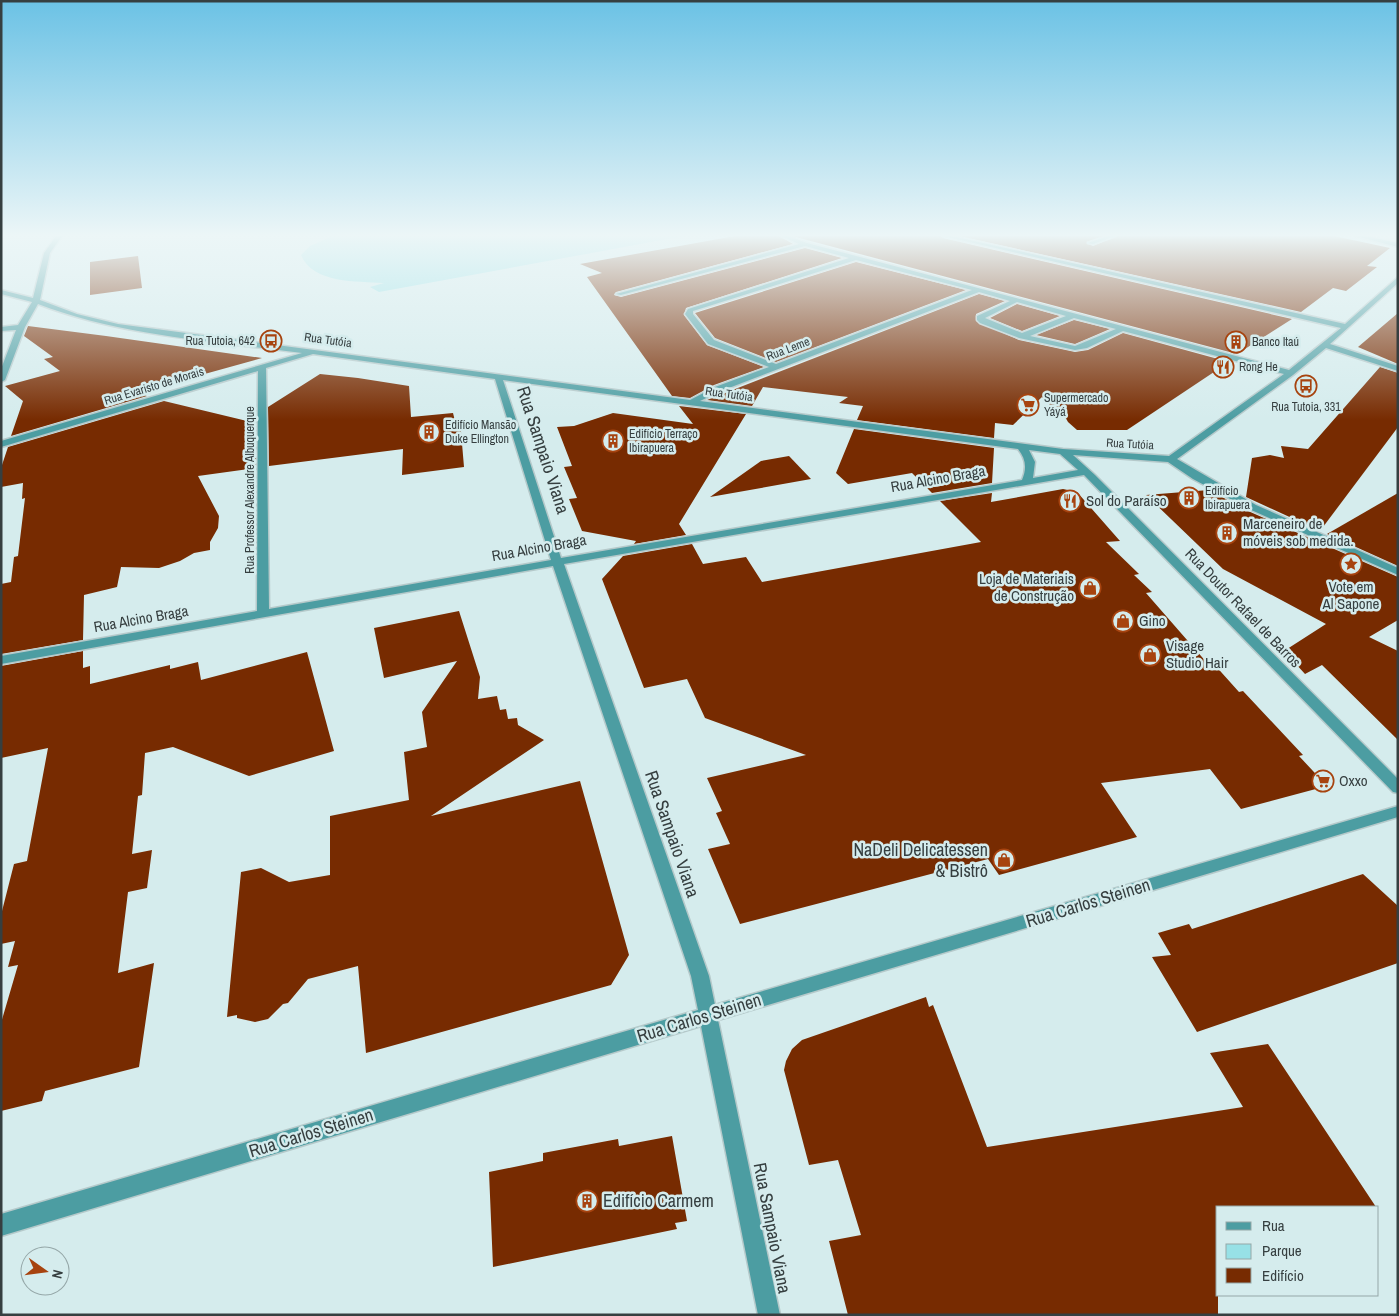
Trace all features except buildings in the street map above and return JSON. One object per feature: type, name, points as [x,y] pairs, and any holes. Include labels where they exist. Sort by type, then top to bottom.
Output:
[{"type":"street","name":"Rua Tutóia","points":[[22,297],[75,316],[118,326],[1063,452],[1170,458],[1290,373],[1347,327],[1378,297]]},
{"type":"street","points":[[1,380],[21,327],[37,297]]},
{"type":"street","points":[[730,297],[690,310],[689,314],[711,342],[776,367]]},
{"type":"street","name":"Rua Leme","points":[[692,402],[776,367],[959,297]]},
{"type":"street","points":[[1006,297],[1290,373]]},
{"type":"street","points":[[1217,297],[1347,327]]},
{"type":"street","points":[[1016,300],[980,318],[983,321],[1022,336],[1075,348],[1084,346],[1124,328]]},
{"type":"street","points":[[1022,336],[1074,315]]},
{"type":"street","points":[[1,329],[21,327]]},
{"type":"street","points":[[1324,345],[1398,369]]},
{"type":"street","name":"Rua Evaristo de Morais","points":[[1,444],[315,351]]},
{"type":"street","name":"Rua Professor Alexandre Albuquerque","points":[[262,367],[263,614]]},
{"type":"street","name":"Rua Sampaio Viana","points":[[498,376],[558,562],[700,976],[769,1315]]},
{"type":"street","points":[[1021,446],[1031,462],[1032,469],[1027,480]]},
{"type":"street","name":"Rua Doutor Rafael de Barros","points":[[1063,452],[1092,477],[1398,788]]},
{"type":"street","points":[[1084,472],[1104,455]]},
{"type":"street","points":[[1170,458],[1203,481],[1265,514],[1398,572]]},
{"type":"street","name":"Rua Alcino Braga","points":[[1,660],[1027,480],[1084,472]]},
{"type":"street","name":"Rua Carlos Steinen","points":[[1,1225],[1398,811]]},
{"type":"place","name":"Rua Tutoia, 642","points":[[271,341]]},
{"type":"place","name":"Banco Itaú","points":[[1236,342]]},
{"type":"place","name":"Rong He","points":[[1223,367]]},
{"type":"place","name":"Rua Tutoia, 331","points":[[1306,386]]},
{"type":"place","name":"Supermercado Yáyá","points":[[1028,405]]},
{"type":"place","name":"Edifício Mansão Duke Ellington","points":[[429,432]]},
{"type":"place","name":"Edifício Terraço Ibirapuera","points":[[613,441]]},
{"type":"place","name":"Edifício Ibirapuera","points":[[1189,498]]},
{"type":"place","name":"Sol do Paraíso","points":[[1070,501]]},
{"type":"place","name":"Marceneiro de móveis sob medida.","points":[[1227,533]]},
{"type":"place","name":"Vote em Al Sapone","points":[[1351,564]]},
{"type":"place","name":"Loja de Materiais de Construção","points":[[1090,588]]},
{"type":"place","name":"Gino","points":[[1123,621]]},
{"type":"place","name":"Visage Studio Hair","points":[[1150,655]]},
{"type":"place","name":"Oxxo","points":[[1323,781]]},
{"type":"place","name":"NaDeli Delicatessen & Bistrô","points":[[1004,860]]},
{"type":"place","name":"Edifício Carmem","points":[[587,1201]]}]
